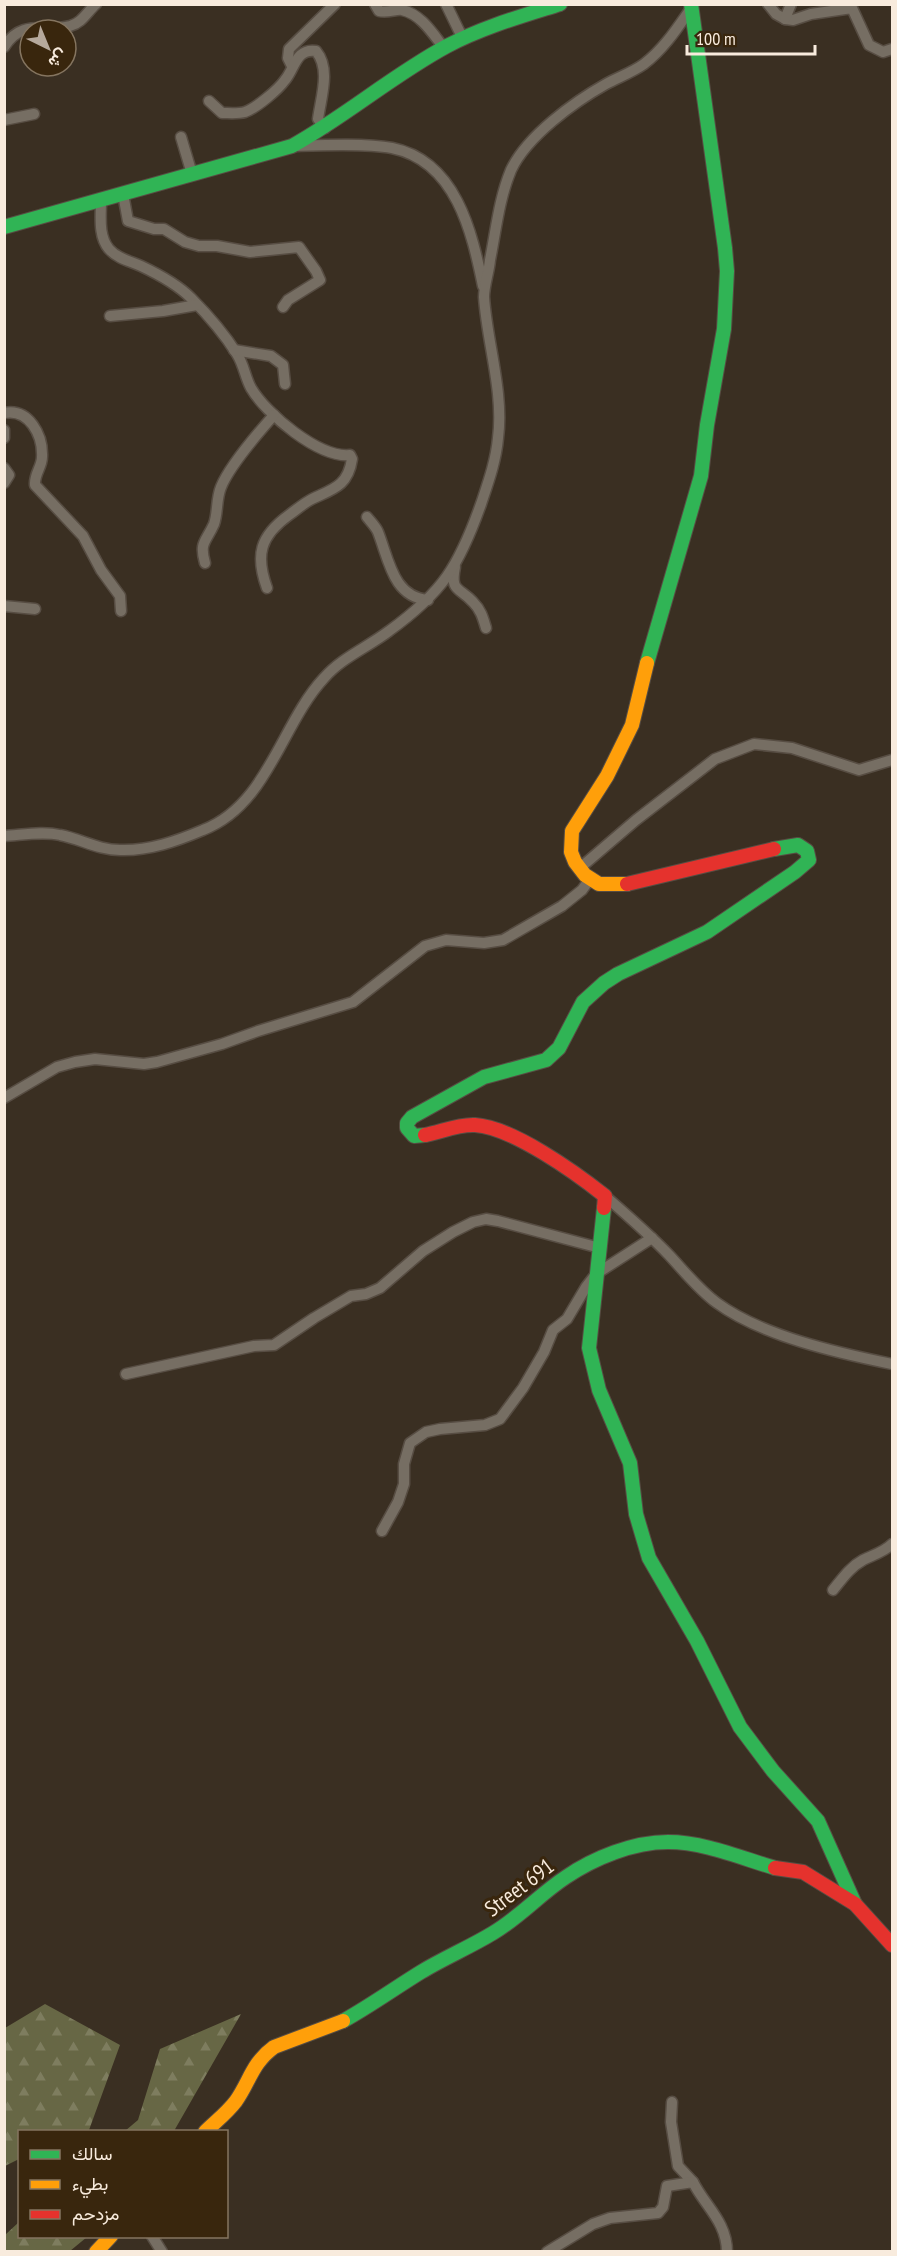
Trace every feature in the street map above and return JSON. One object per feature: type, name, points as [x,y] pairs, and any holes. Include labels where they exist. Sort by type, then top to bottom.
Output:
[{"type":"street","points":[[4,47],[12,36],[28,29],[63,27],[77,23],[96,4]]},
{"type":"street","points":[[292,66],[288,58],[289,49],[335,4]]},
{"type":"street","points":[[375,4],[379,11],[389,13],[401,10],[419,18],[444,48]]},
{"type":"street","points":[[446,4],[463,39]]},
{"type":"street","points":[[768,4],[776,14],[793,20],[811,14],[852,8],[869,45],[883,52],[892,49]]},
{"type":"street","points":[[785,19],[791,4]]},
{"type":"street","points":[[4,227],[292,147],[325,129],[444,48],[489,27],[550,6]]},
{"type":"street","points":[[484,293],[497,218],[504,191],[518,158],[554,121],[588,95],[651,58],[662,48],[691,6]]},
{"type":"street","points":[[691,6],[725,248],[727,271],[724,329],[707,425],[701,476],[654,635],[632,725],[620,754],[572,831],[571,852],[580,868],[590,879],[599,884],[624,885],[794,844],[805,848],[809,854],[809,860],[725,921],[686,944],[603,983],[584,1002],[559,1048],[546,1060],[472,1083],[412,1117],[407,1123],[408,1131],[414,1136],[423,1136],[450,1127],[466,1125],[494,1128],[589,1183],[652,1238],[705,1294],[727,1310],[790,1337],[838,1352],[892,1364]]},
{"type":"street","points":[[209,101],[222,113],[245,112],[276,91],[301,54],[308,50],[316,51],[324,67],[318,119],[325,129]]},
{"type":"street","points":[[4,120],[34,114]]},
{"type":"street","points":[[181,137],[192,174]]},
{"type":"street","points":[[4,836],[60,835],[98,848],[120,850],[165,844],[223,821],[241,805],[256,785],[312,693],[324,678],[387,633],[428,600],[455,567],[466,544],[487,487],[498,439],[497,392],[484,293],[470,227],[457,201],[434,169],[412,155],[380,147],[292,147]]},
{"type":"street","points":[[123,194],[128,221],[169,231],[190,244],[250,252],[298,247],[320,280],[288,300],[283,307]]},
{"type":"street","points":[[101,200],[101,229],[108,248],[123,260],[141,266],[168,280],[196,304],[234,350],[243,365],[250,386],[274,414],[298,436],[337,454],[350,455],[352,459],[351,466],[335,490],[309,500],[281,521],[263,541],[261,566],[267,588]]},
{"type":"street","points":[[110,316],[163,312],[196,304]]},
{"type":"street","points":[[234,350],[272,356],[283,365],[285,384]]},
{"type":"street","points":[[4,413],[20,414],[30,419],[41,446],[43,459],[35,474],[35,484],[83,536],[101,570],[120,596],[120,611]]},
{"type":"street","points":[[205,563],[201,550],[214,523],[220,490],[227,475],[274,414]]},
{"type":"street","points":[[4,430],[4,438]]},
{"type":"street","points":[[4,468],[9,475],[4,483]]},
{"type":"street","points":[[367,518],[378,530],[386,558],[405,591],[416,599],[428,600]]},
{"type":"street","points":[[455,567],[454,586],[479,609],[486,628]]},
{"type":"street","points":[[4,606],[35,609]]},
{"type":"street","points":[[580,868],[636,820],[715,759],[754,744],[792,748],[859,770],[892,760]]},
{"type":"street","points":[[4,1098],[57,1067],[75,1062],[95,1059],[144,1064],[157,1062],[222,1044],[353,1002],[425,946],[446,940],[484,943],[503,940],[562,906],[582,890],[590,879]]},
{"type":"street","points":[[605,1196],[589,1348],[592,1368],[606,1408],[630,1463],[636,1514],[649,1558],[697,1641],[740,1727],[773,1770],[818,1821],[855,1904]]},
{"type":"street","points":[[126,1374],[254,1346],[274,1345],[314,1317],[351,1296],[366,1294],[380,1288],[423,1251],[473,1222],[486,1219],[498,1221],[600,1248]]},
{"type":"street","points":[[382,1531],[399,1502],[404,1484],[404,1464],[410,1443],[426,1432],[440,1428],[485,1425],[500,1419],[523,1388],[544,1352],[553,1330],[567,1318],[596,1274],[652,1238]]},
{"type":"street","points":[[833,1590],[846,1573],[861,1561],[887,1549],[892,1544]]},
{"type":"street","name":"Street 691","points":[[207,2130],[234,2103],[250,2071],[266,2052],[367,2008],[421,1972],[515,1919],[564,1878],[590,1863],[615,1853],[650,1844],[668,1842],[691,1844],[776,1868],[803,1872],[855,1904],[892,1945]]},
{"type":"street","points":[[672,2102],[671,2122],[678,2166],[693,2182],[720,2222],[725,2233],[727,2252]]},
{"type":"street","points":[[547,2252],[593,2224],[617,2217],[658,2213],[663,2207],[667,2186],[693,2182]]},
{"type":"street","points":[[96,2252],[109,2238]]},
{"type":"street","points":[[153,2238],[162,2252]]},
{"type":"green space","points":[[45,2004],[120,2045],[89,2130],[18,2130],[18,2160],[5,2166],[5,2028]]},
{"type":"green space","points":[[241,2014],[175,2130],[126,2130],[138,2120],[160,2049]]},
{"type":"green space","points":[[18,2223],[18,2238],[86,2238],[70,2251],[5,2251],[5,2235]]},
{"type":"traffic: fast","points":[[4,227],[292,146],[447,46],[489,28],[560,4]]},
{"type":"traffic: fast","points":[[647,663],[701,476],[707,425],[724,329],[727,271],[725,248],[691,4]]},
{"type":"traffic: fast","points":[[425,1135],[414,1136],[407,1128],[407,1123],[412,1117],[484,1077],[546,1060],[559,1048],[583,1002],[604,983],[618,974],[707,932],[809,860],[807,851],[798,845],[774,849]]},
{"type":"traffic: fast","points":[[604,1208],[589,1348],[599,1390],[630,1463],[636,1514],[649,1558],[697,1641],[740,1727],[773,1771],[818,1821],[855,1904]]},
{"type":"traffic: fast","points":[[343,2021],[421,1972],[503,1927],[577,1870],[614,1852],[655,1843],[682,1843],[722,1851],[775,1868]]},
{"type":"traffic: slow","points":[[627,884],[599,884],[585,875],[571,852],[572,831],[607,776],[632,725],[647,663]]},
{"type":"traffic: slow","points":[[207,2130],[241,2094],[256,2066],[274,2047],[343,2021]]},
{"type":"traffic: slow","points":[[96,2252],[109,2238]]},
{"type":"traffic: jam","points":[[627,884],[774,849]]},
{"type":"traffic: jam","points":[[425,1135],[469,1125],[490,1128],[507,1134],[525,1142],[593,1186],[605,1196],[604,1208]]},
{"type":"traffic: jam","points":[[775,1868],[803,1872],[855,1904],[892,1945]]}]
